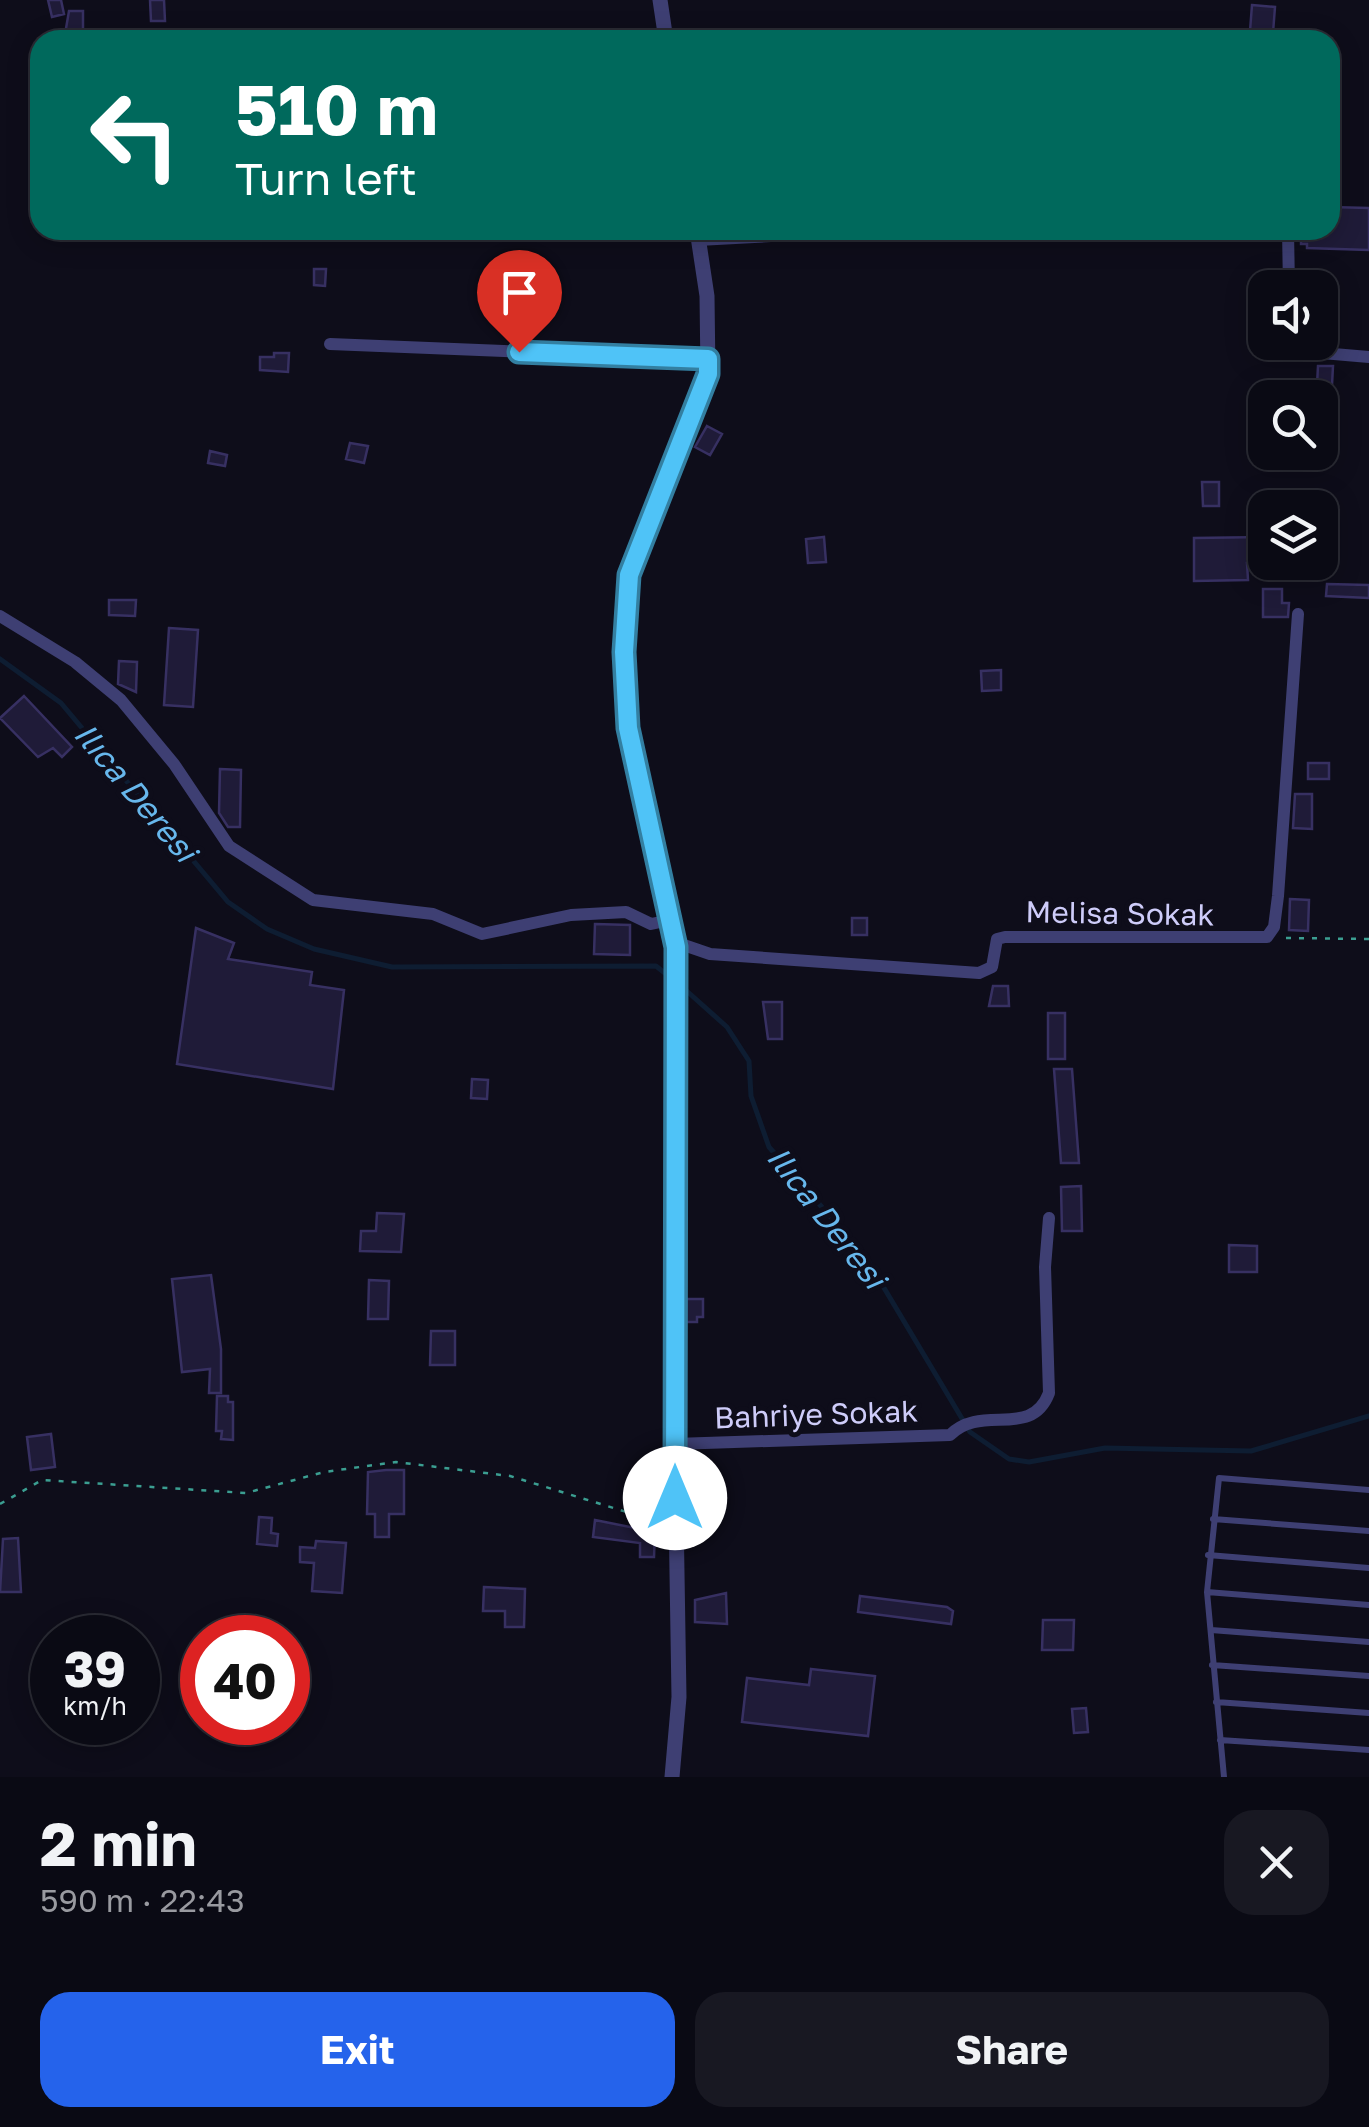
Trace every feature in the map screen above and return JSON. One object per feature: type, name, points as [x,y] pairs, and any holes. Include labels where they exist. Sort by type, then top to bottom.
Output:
[{"type":"street","points":[[660,0],[664,30]]},
{"type":"street","points":[[672,1777],[679,1697],[675,1525],[678,1006],[675,945],[628,728],[625,632],[629,575],[708,374],[707,296],[698,240]]},
{"type":"street","points":[[1288,240],[1289,270]]},
{"type":"street","points":[[330,344],[708,359]]},
{"type":"street","points":[[1338,354],[1369,356]]},
{"type":"street","points":[[1270,933],[1278,896],[1298,614]]},
{"type":"street","points":[[0,616],[75,662],[121,700],[174,764],[228,846],[313,900],[433,914],[482,934],[571,915],[626,912],[652,924],[670,920]]},
{"type":"street","name":"Melisa Sokak","points":[[675,945],[710,954],[980,973],[992,966],[998,940],[1005,936],[1254,939],[1270,933]]},
{"type":"street","name":"Bahriye Sokak","points":[[675,1444],[950,1434],[984,1420],[1033,1418],[1043,1410],[1048,1394],[1048,1218]]},
{"type":"lane","points":[[1224,1777],[1207,1592],[1219,1478],[1369,1490]]},
{"type":"lane","points":[[1213,1519],[1369,1531]]},
{"type":"lane","points":[[1208,1555],[1369,1568]]},
{"type":"lane","points":[[1207,1592],[1369,1605]]},
{"type":"lane","points":[[1210,1630],[1369,1642]]},
{"type":"lane","points":[[1212,1665],[1369,1676]]},
{"type":"lane","points":[[1216,1702],[1369,1714]]},
{"type":"lane","points":[[1220,1740],[1369,1750]]},
{"type":"path","points":[[1270,933],[1283,938],[1369,939]]},
{"type":"path","points":[[0,1504],[42,1480],[246,1493],[324,1472],[396,1462],[510,1476],[675,1525]]},
{"type":"building","points":[[48,0],[61,0],[64,14],[52,17]]},
{"type":"building","points":[[150,0],[164,0],[165,21],[151,21]]},
{"type":"building","points":[[1252,5],[1275,7],[1273,30],[1250,30]]},
{"type":"building","points":[[69,11],[83,11],[83,30],[66,30]]},
{"type":"building","points":[[1340,207],[1369,208],[1369,250],[1307,248],[1307,244],[1301,244],[1301,240],[1340,240]]},
{"type":"building","points":[[314,269],[326,269],[325,286],[314,285]]},
{"type":"building","points":[[274,353],[289,353],[288,372],[260,370],[260,357],[274,357]]},
{"type":"building","points":[[1318,366],[1333,366],[1332,380],[1317,380]]},
{"type":"building","points":[[707,426],[722,434],[710,455],[695,447]]},
{"type":"building","points":[[350,443],[368,446],[364,463],[346,459]]},
{"type":"building","points":[[210,451],[227,455],[225,466],[208,463]]},
{"type":"building","points":[[1202,482],[1219,482],[1219,506],[1203,506]]},
{"type":"building","points":[[824,537],[826,562],[808,563],[806,539]]},
{"type":"building","points":[[1248,537],[1248,580],[1194,581],[1194,538]]},
{"type":"building","points":[[1327,584],[1369,585],[1369,598],[1326,596]]},
{"type":"building","points":[[1263,589],[1282,589],[1282,603],[1289,603],[1288,617],[1263,617]]},
{"type":"building","points":[[109,600],[136,600],[135,616],[109,615]]},
{"type":"building","points":[[169,628],[198,630],[193,707],[164,705]]},
{"type":"building","points":[[119,661],[137,662],[136,692],[118,684]]},
{"type":"building","points":[[1001,670],[1001,690],[982,691],[981,671]]},
{"type":"building","points":[[24,696],[72,747],[62,757],[53,748],[38,757],[0,718]]},
{"type":"building","points":[[1308,763],[1329,763],[1329,779],[1308,779]]},
{"type":"building","points":[[220,769],[241,770],[240,827],[228,827],[219,813]]},
{"type":"building","points":[[1295,794],[1312,794],[1312,829],[1293,828]]},
{"type":"building","points":[[1290,899],[1309,900],[1308,931],[1289,930]]},
{"type":"building","points":[[852,918],[867,918],[867,935],[852,935]]},
{"type":"building","points":[[595,924],[630,925],[630,955],[594,954]]},
{"type":"building","points":[[196,928],[234,943],[228,959],[312,972],[310,985],[344,990],[333,1089],[177,1064]]},
{"type":"building","points":[[993,986],[1008,986],[1009,1006],[989,1006]]},
{"type":"building","points":[[763,1002],[782,1002],[782,1039],[768,1039]]},
{"type":"building","points":[[1048,1013],[1065,1013],[1065,1059],[1048,1059]]},
{"type":"building","points":[[1054,1069],[1072,1069],[1079,1163],[1061,1163]]},
{"type":"building","points":[[472,1079],[488,1080],[487,1099],[471,1098]]},
{"type":"building","points":[[1081,1186],[1082,1231],[1062,1231],[1061,1187]]},
{"type":"building","points":[[377,1213],[404,1214],[401,1252],[360,1251],[361,1231],[376,1231]]},
{"type":"building","points":[[1229,1245],[1257,1246],[1257,1272],[1229,1272]]},
{"type":"building","points":[[211,1275],[221,1349],[221,1393],[209,1393],[210,1369],[182,1372],[172,1279]]},
{"type":"building","points":[[369,1280],[389,1281],[388,1319],[368,1319]]},
{"type":"building","points":[[686,1299],[703,1299],[703,1317],[697,1317],[697,1322],[686,1322]]},
{"type":"building","points":[[431,1331],[455,1331],[455,1365],[430,1365]]},
{"type":"building","points":[[217,1396],[228,1396],[228,1402],[233,1402],[233,1440],[221,1439],[222,1431],[216,1431]]},
{"type":"building","points":[[51,1434],[55,1467],[31,1470],[27,1437]]},
{"type":"building","points":[[404,1470],[404,1514],[389,1514],[389,1537],[375,1537],[375,1514],[367,1514],[368,1472]]},
{"type":"building","points":[[259,1517],[272,1518],[271,1533],[278,1534],[277,1546],[257,1544]]},
{"type":"building","points":[[595,1520],[655,1532],[654,1557],[640,1557],[640,1543],[593,1537]]},
{"type":"building","points":[[18,1538],[21,1592],[0,1592],[3,1539]]},
{"type":"building","points":[[316,1541],[346,1543],[342,1593],[312,1591],[314,1563],[300,1562],[300,1547],[315,1548]]},
{"type":"building","points":[[484,1587],[525,1589],[524,1627],[505,1627],[505,1611],[483,1611]]},
{"type":"building","points":[[726,1593],[727,1624],[695,1622],[695,1600]]},
{"type":"building","points":[[860,1596],[947,1607],[953,1611],[951,1624],[858,1612]]},
{"type":"building","points":[[1043,1620],[1074,1620],[1073,1650],[1042,1650]]},
{"type":"building","points":[[811,1669],[875,1676],[868,1736],[742,1722],[747,1678],[809,1685]]},
{"type":"building","points":[[1086,1708],[1088,1732],[1074,1733],[1072,1709]]},
{"type":"waterway","name":"Ilıca Deresi","points":[[0,659],[61,703],[228,902],[267,929],[314,949],[392,967],[656,966],[671,978]]},
{"type":"waterway","name":"Ilıca Deresi","points":[[680,985],[727,1027],[749,1061],[751,1096],[769,1147],[865,1256],[970,1432],[1009,1459],[1029,1462],[1105,1448],[1251,1451],[1369,1416]]},
{"type":"route","points":[[519,352],[708,359],[708,374],[629,575],[624,652],[628,728],[676,947],[675,1498]]}]
